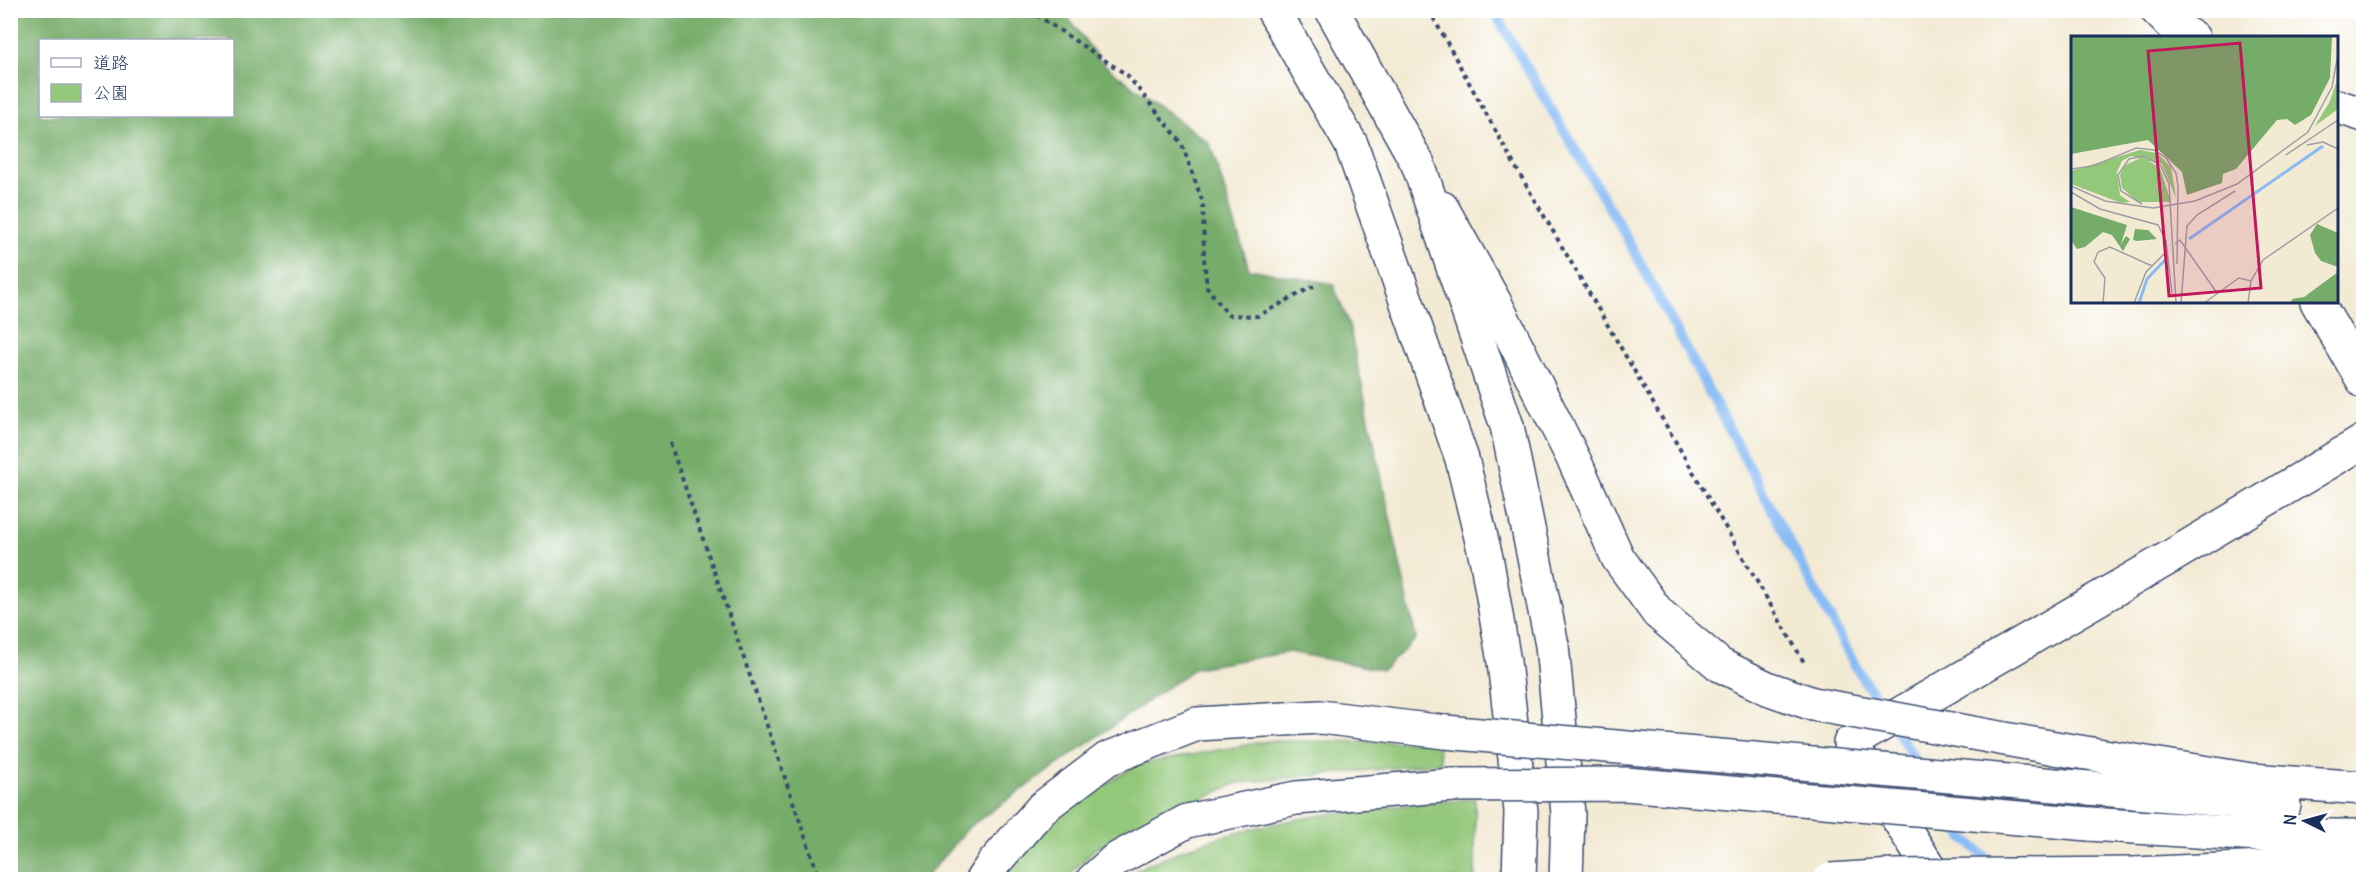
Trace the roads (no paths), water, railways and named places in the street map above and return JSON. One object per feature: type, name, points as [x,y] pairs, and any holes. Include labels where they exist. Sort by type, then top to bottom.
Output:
[{"type":"main road","points":[[1273,10],[1351,144],[1462,459],[1491,584],[1504,662],[1521,811],[1519,879]]},
{"type":"main road","points":[[1332,10],[1494,301],[1575,462],[1618,558],[1658,613],[1720,665],[1767,688],[1813,704],[2251,780],[2364,788]]},
{"type":"main road","points":[[2157,10],[2175,28],[2189,36]]},
{"type":"main road","points":[[2338,106],[2364,115]]},
{"type":"main road","points":[[1418,165],[1507,426],[1552,645],[1568,814],[1566,879]]},
{"type":"main road","points":[[2318,303],[2364,382]]},
{"type":"main road","points":[[1937,879],[1850,743],[2172,556],[2364,441]]},
{"type":"main road","points":[[982,879],[1042,808],[1107,759],[1197,724],[1320,717],[1445,732],[2277,805],[2364,807]]},
{"type":"main road","points":[[1093,879],[1115,860],[1187,821],[1296,798],[1453,785],[1626,784],[2089,824],[2274,836],[2364,836]]},
{"type":"main road","points":[[1510,879],[1521,811]]},
{"type":"main road","points":[[1830,879],[1893,876],[2134,874],[2364,862]]},
{"type":"waterway","points":[[1493,10],[1627,238],[1856,667],[1883,710]]},
{"type":"waterway","points":[[1893,725],[1920,768]]},
{"type":"waterway","points":[[1952,819],[1963,837],[1996,867]]}]
